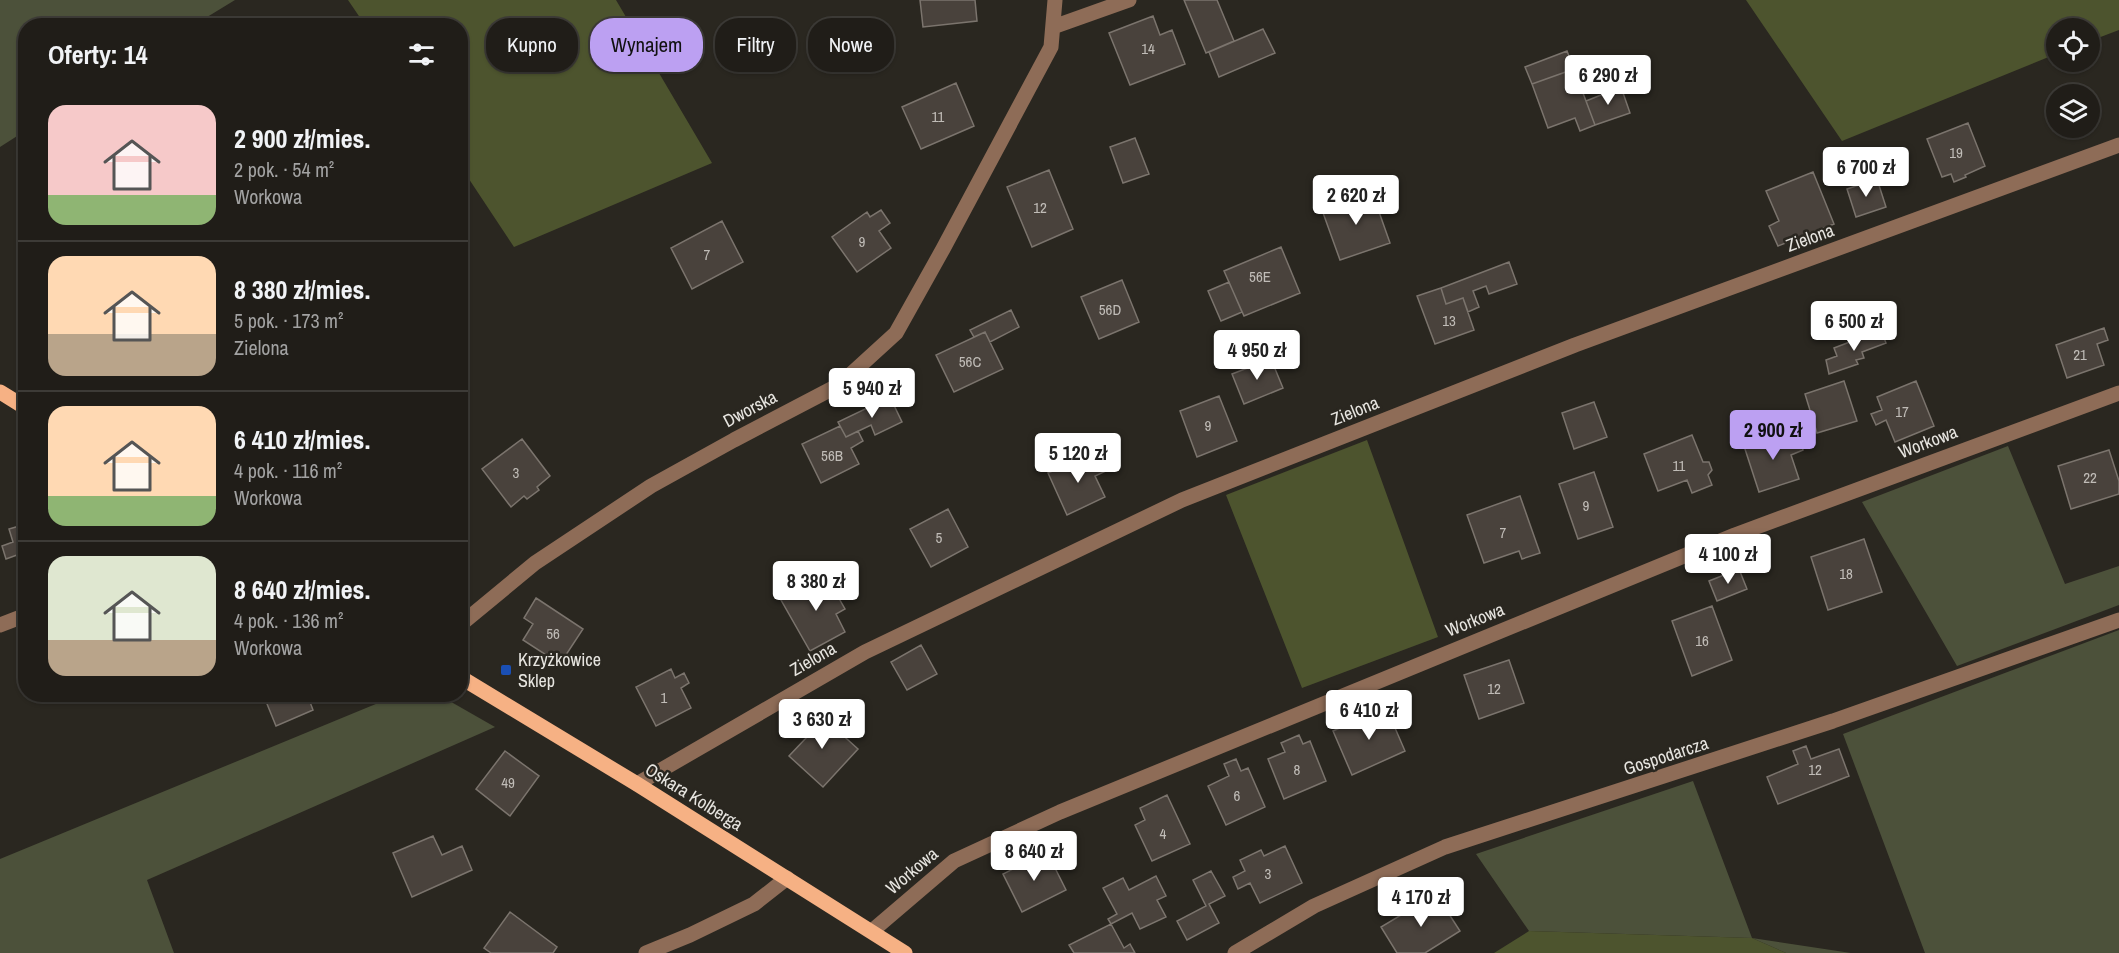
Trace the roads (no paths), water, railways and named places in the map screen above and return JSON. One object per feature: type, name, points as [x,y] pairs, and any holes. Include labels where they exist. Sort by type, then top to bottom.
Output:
[{"type":"main road","points":[[0,392],[18,403]]},
{"type":"main road","name":"Oskara Kolberga","points":[[468,682],[637,784],[905,953]]},
{"type":"street","name":"Dworska","points":[[468,618],[535,563],[651,486],[839,386],[896,333],[1051,47],[1055,0]]},
{"type":"street","points":[[1053,27],[1129,0]]},
{"type":"street","name":"Zielona","points":[[637,784],[865,652],[1182,500],[1575,345],[2119,145]]},
{"type":"street","name":"Workowa","points":[[872,931],[954,861],[1060,812],[1693,552],[2119,393]]},
{"type":"street","points":[[0,626],[18,618]]},
{"type":"street","name":"Gospodarcza","points":[[1235,953],[1314,906],[1445,847],[1833,722],[2119,620]]},
{"type":"street","points":[[646,953],[754,904],[787,878]]},
{"type":"place","name":"Krzyżkowice Sklep","points":[[506,670]]}]
